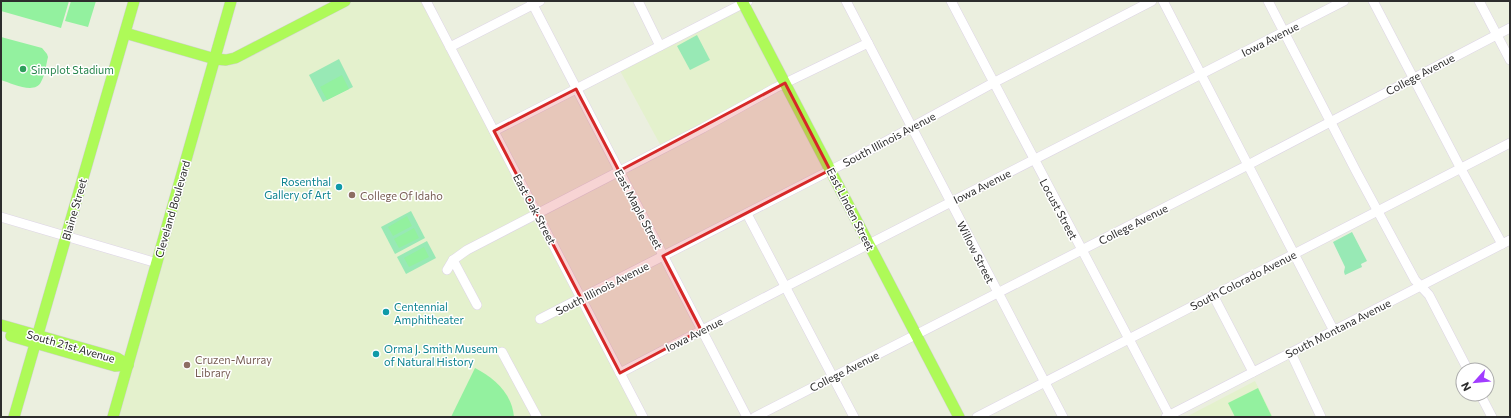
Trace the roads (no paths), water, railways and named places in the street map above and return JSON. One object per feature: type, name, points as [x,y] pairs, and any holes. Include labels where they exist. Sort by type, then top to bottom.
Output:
[{"type":"main road","name":"Blaine Street","points":[[14,417],[134,1]]},
{"type":"main road","name":"Cleveland Boulevard","points":[[113,417],[231,1]]},
{"type":"main road","points":[[125,33],[214,59],[226,60],[235,58],[345,1]]},
{"type":"main road","name":"East Linden Street","points":[[744,2],[959,417]]},
{"type":"main road","name":"South 21st Avenue","points":[[1,325],[36,340]]},
{"type":"main road","name":"South 21st Avenue","points":[[1,333],[117,358],[128,366]]},
{"type":"street","name":"East Oak Street","points":[[426,1],[643,417]]},
{"type":"street","points":[[638,1],[660,46]]},
{"type":"street","name":"Willow Street","points":[[846,1],[1063,417]]},
{"type":"street","name":"Locust Street","points":[[951,1],[1167,416]]},
{"type":"street","name":"South Illinois Avenue","points":[[540,319],[747,214],[912,128],[993,83],[1152,1]]},
{"type":"street","points":[[1163,1],[1334,331]]},
{"type":"street","points":[[1268,1],[1330,122],[1415,280],[1429,295],[1464,362]]},
{"type":"street","name":"Iowa Avenue","points":[[620,373],[1344,1]]},
{"type":"street","points":[[1373,1],[1460,169],[1506,242]]},
{"type":"street","points":[[1479,1],[1510,60]]},
{"type":"street","points":[[450,47],[535,2]]},
{"type":"street","name":"East Maple Street","points":[[535,2],[576,89],[747,417]]},
{"type":"street","points":[[494,131],[744,2]]},
{"type":"street","name":"College Avenue","points":[[755,417],[1248,165],[1510,28]]},
{"type":"street","points":[[447,270],[454,260],[463,252],[497,236],[537,213],[703,128],[785,83],[868,43]]},
{"type":"street","name":"South Colorado Avenue","points":[[977,417],[1510,143]]},
{"type":"street","points":[[747,214],[854,417]]},
{"type":"street","points":[[1,217],[157,263]]},
{"type":"street","name":"South Montana Avenue","points":[[1167,416],[1506,242]]},
{"type":"street","points":[[454,260],[477,305]]},
{"type":"street","points":[[1213,295],[1253,372]]},
{"type":"street","points":[[502,352],[537,417]]},
{"type":"street","points":[[1291,353],[1321,417]]},
{"type":"street","points":[[1484,402],[1492,417]]},
{"type":"place","name":"Simplot Stadium","points":[[23,69]]},
{"type":"place","name":"Rosenthal Gallery of Art","points":[[339,187]]},
{"type":"place","name":"College Of Idaho","points":[[352,195]]},
{"type":"place","name":"Centennial Amphitheater","points":[[386,312]]},
{"type":"place","name":"Orma J. Smith Museum of Natural History","points":[[376,354]]},
{"type":"place","name":"Cruzen-Murray Library","points":[[187,365]]}]
